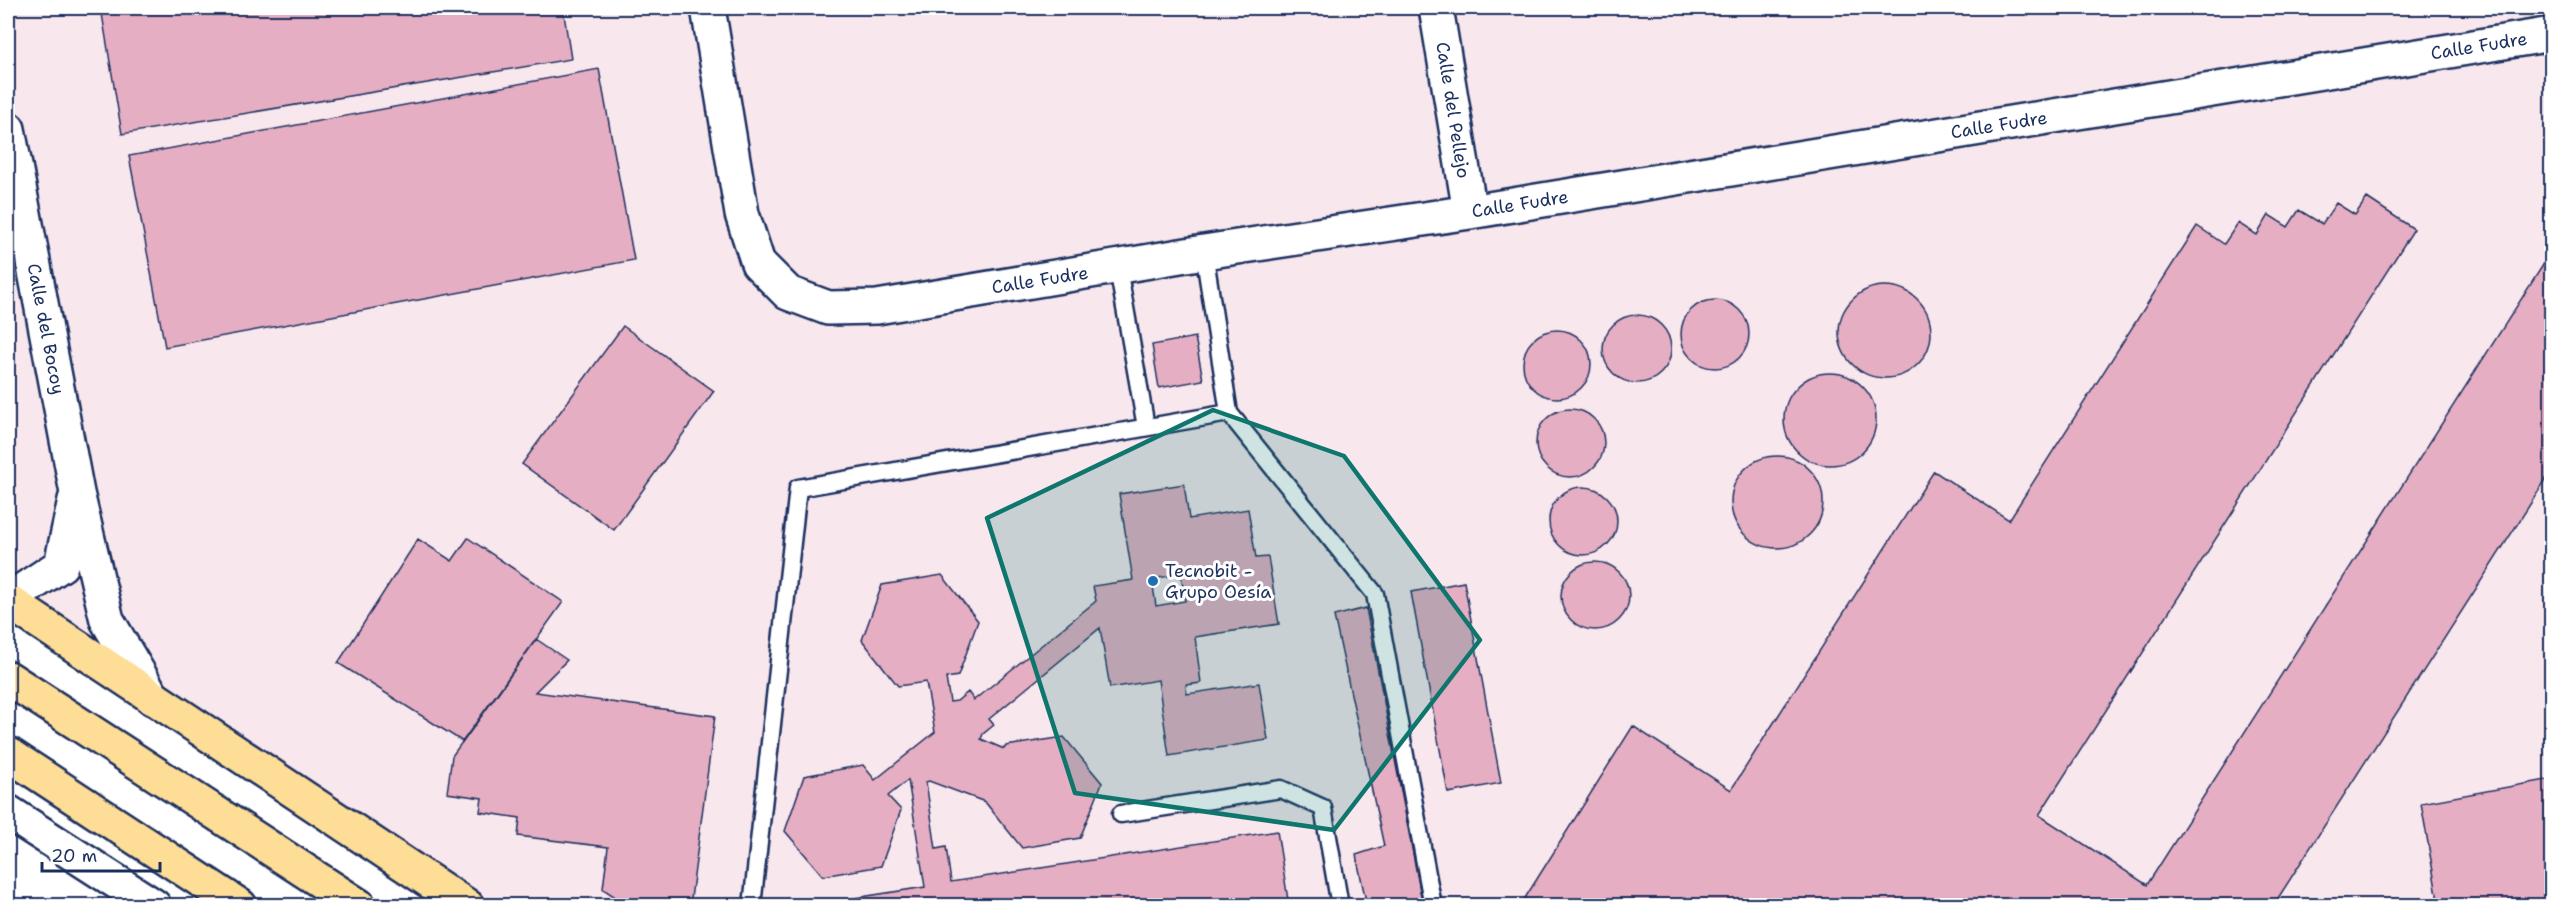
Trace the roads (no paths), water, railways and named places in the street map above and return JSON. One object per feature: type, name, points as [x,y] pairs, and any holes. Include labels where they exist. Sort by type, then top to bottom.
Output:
[{"type":"highway","points":[[8,601],[467,906]]},
{"type":"highway","points":[[8,678],[359,906]]},
{"type":"highway","points":[[8,754],[240,906]]},
{"type":"street","name":"Calle Fudre","points":[[708,8],[742,214],[758,263],[788,293],[828,308],[877,307],[2552,34]]},
{"type":"street","name":"Calle del Pellejo","points":[[1436,8],[1470,212]]},
{"type":"street","name":"Calle del Bocoy","points":[[8,129],[77,492],[107,620],[153,698]]},
{"type":"street","name":"Calle del Bocoy","points":[[8,601],[61,565],[77,492]]},
{"type":"street","points":[[8,812],[154,906]]},
{"type":"lane","points":[[1204,252],[1229,413],[1375,594],[1433,906]]},
{"type":"lane","points":[[1118,268],[1146,427]]},
{"type":"lane","points":[[752,906],[798,488],[1229,413]]},
{"type":"lane","points":[[1121,814],[1281,789],[1323,808],[1340,906]]},
{"type":"place","name":"Tecnobit - Grupo Oesía","points":[[1153,581]]}]
